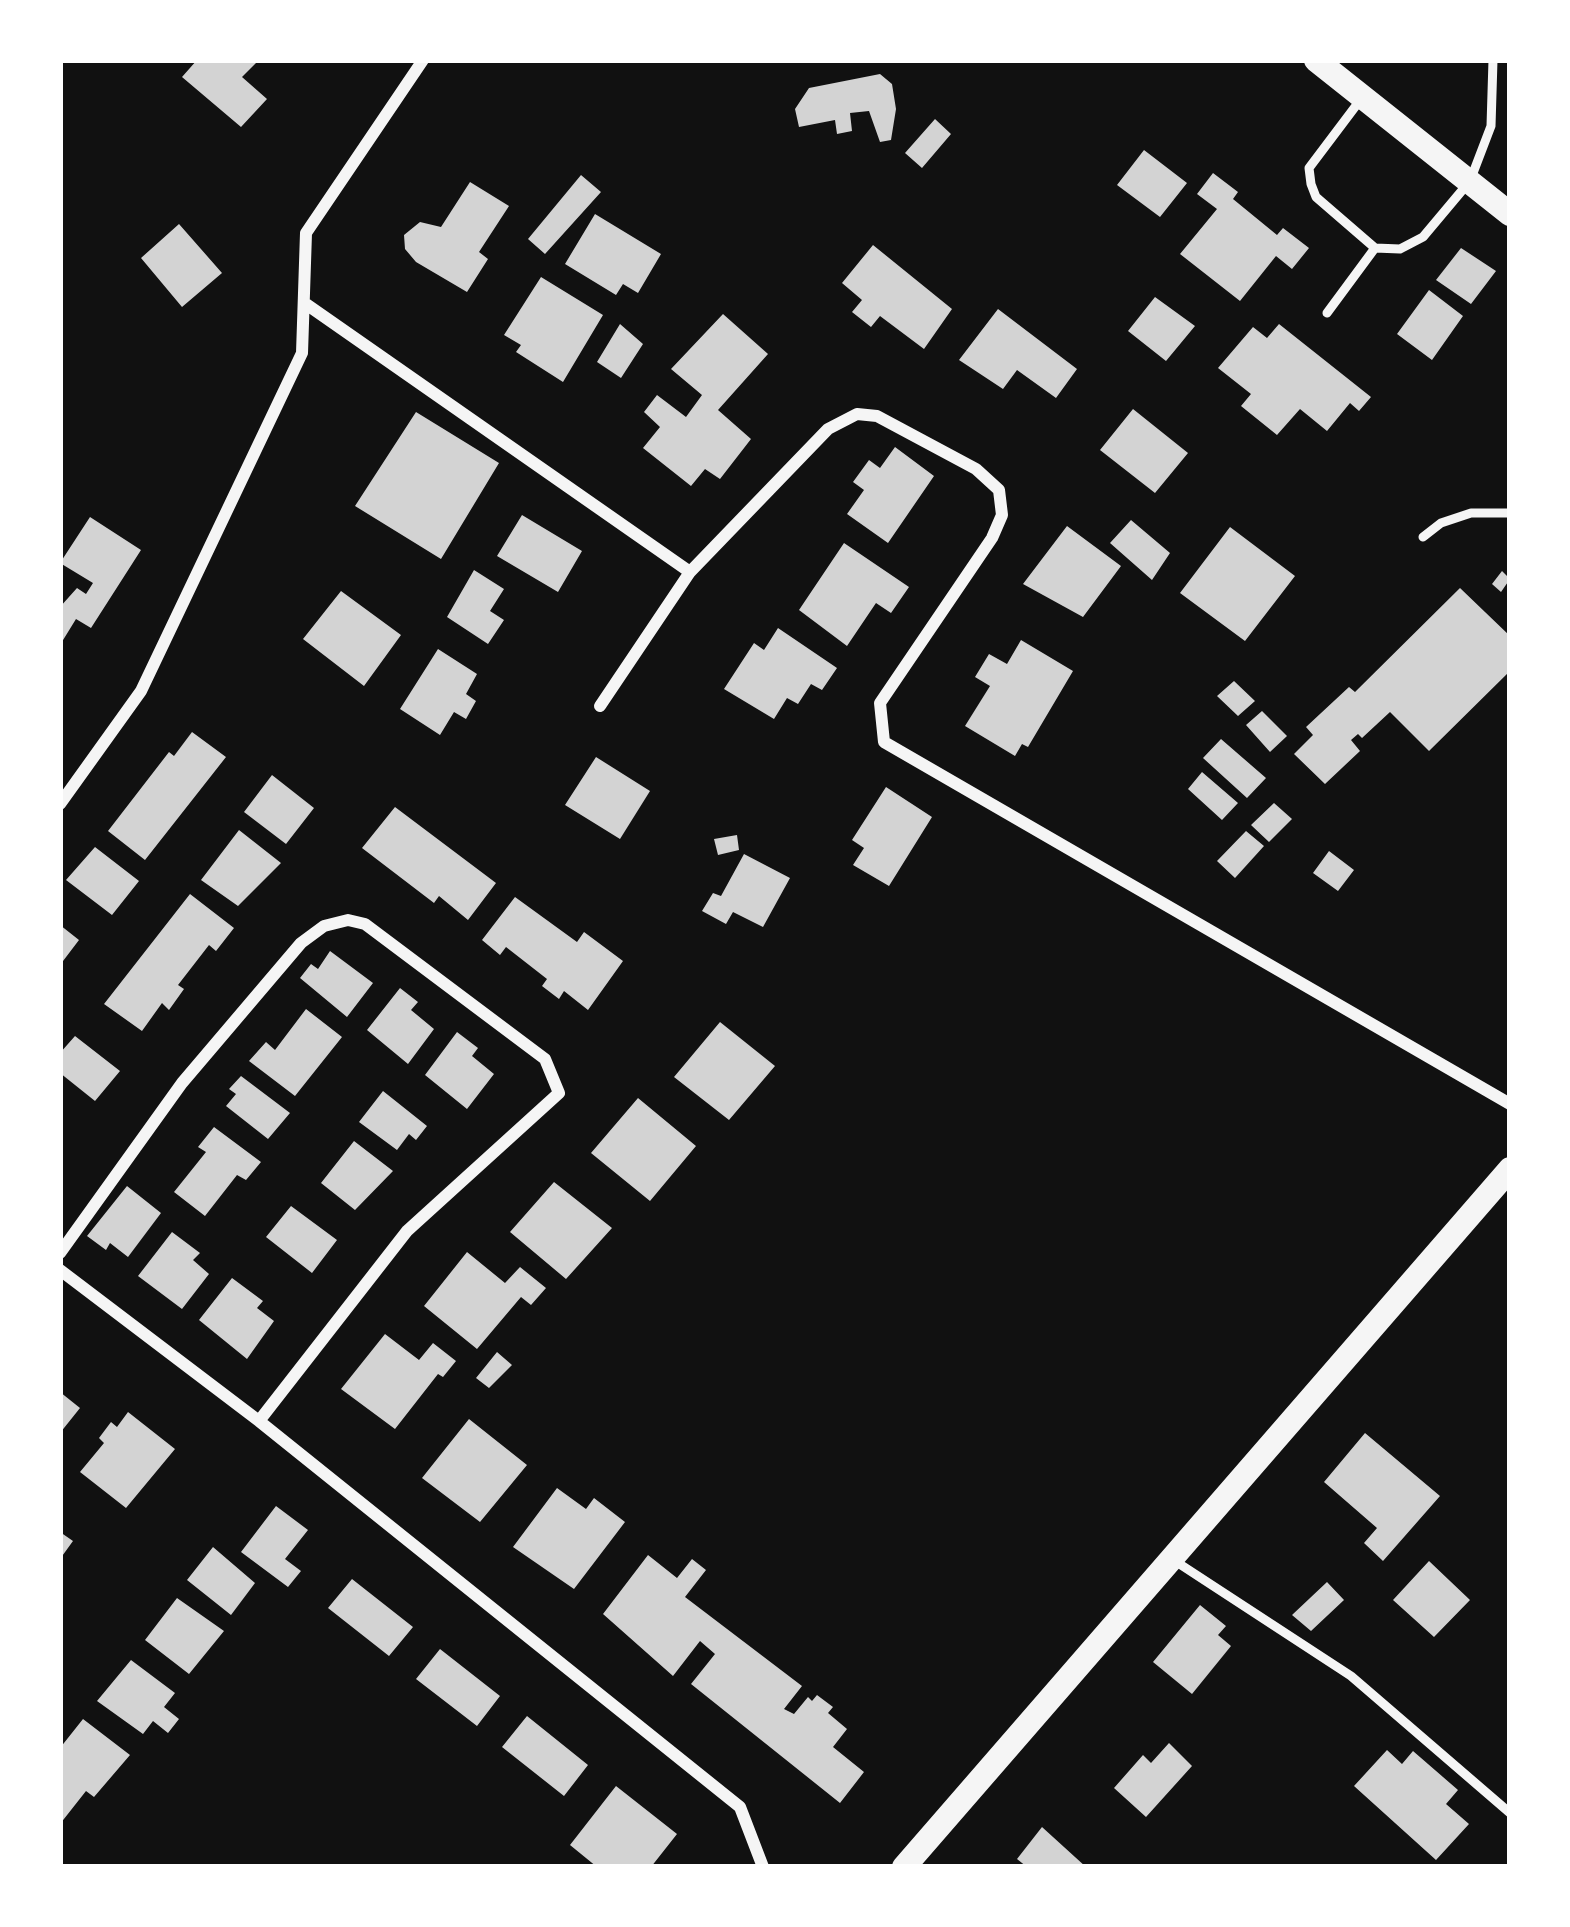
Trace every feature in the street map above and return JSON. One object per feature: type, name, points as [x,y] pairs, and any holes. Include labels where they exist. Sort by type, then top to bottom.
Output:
[{"type":"main road","points":[[1316,60],[1510,214]]},
{"type":"main road","points":[[904,1867],[1175,1561],[1510,1169]]},
{"type":"street","points":[[60,804],[141,691],[302,353],[306,304],[300,275],[306,232],[423,60]]},
{"type":"street","points":[[306,304],[690,572]]},
{"type":"street","points":[[600,706],[690,572],[828,429],[857,414],[877,416],[976,469],[999,490],[1002,514],[992,538],[880,703],[884,742],[1510,1104]]},
{"type":"street","points":[[60,787],[80,775]]},
{"type":"street","points":[[60,1252],[182,1083],[301,943],[324,926],[348,920],[365,924],[545,1058],[558,1080],[559,1094],[407,1231],[260,1421]]},
{"type":"street","points":[[60,1270],[260,1421],[740,1807],[763,1867]]},
{"type":"lane","points":[[1364,95],[1310,168],[1316,197],[1375,248],[1400,249],[1423,237],[1470,181],[1491,126],[1493,60]]},
{"type":"lane","points":[[1327,313],[1375,248]]},
{"type":"lane","points":[[1423,537],[1441,523],[1471,513],[1510,513]]},
{"type":"lane","points":[[1175,1561],[1351,1676],[1510,1814]]},
{"type":"building","points":[[197,60],[259,60],[242,77],[267,99],[241,127],[182,77]]},
{"type":"building","points":[[880,74],[892,84],[896,109],[891,140],[880,142],[869,111],[850,113],[852,131],[837,134],[835,120],[799,127],[795,109],[809,88]]},
{"type":"building","points":[[935,119],[951,134],[922,168],[905,153]]},
{"type":"building","points":[[1144,150],[1187,183],[1160,217],[1117,185]]},
{"type":"building","points":[[1213,173],[1238,192],[1233,199],[1277,235],[1283,228],[1309,248],[1292,269],[1276,256],[1240,301],[1180,254],[1217,209],[1197,194]]},
{"type":"building","points":[[581,175],[601,192],[545,254],[528,239]]},
{"type":"building","points":[[470,182],[509,206],[479,252],[488,259],[467,292],[416,262],[405,249],[404,235],[420,222],[441,227]]},
{"type":"building","points":[[595,214],[661,254],[638,293],[623,284],[616,295],[565,264]]},
{"type":"building","points":[[179,224],[222,273],[182,307],[141,258]]},
{"type":"building","points":[[873,245],[952,309],[924,349],[880,316],[871,327],[852,312],[862,300],[842,283]]},
{"type":"building","points":[[1461,248],[1496,271],[1471,304],[1436,280]]},
{"type":"building","points":[[541,277],[603,315],[563,382],[516,352],[521,345],[504,335]]},
{"type":"building","points":[[1429,290],[1463,316],[1432,360],[1397,334]]},
{"type":"building","points":[[1155,297],[1195,326],[1166,361],[1128,331]]},
{"type":"building","points":[[998,309],[1077,369],[1056,398],[1017,370],[1003,389],[959,360]]},
{"type":"building","points":[[723,314],[768,354],[718,410],[751,439],[720,479],[705,469],[691,486],[643,448],[660,427],[644,412],[657,395],[686,417],[702,395],[671,369]]},
{"type":"building","points":[[620,324],[643,344],[621,378],[597,362]]},
{"type":"building","points":[[1279,324],[1371,397],[1359,411],[1350,403],[1327,431],[1300,409],[1277,435],[1241,406],[1251,394],[1218,368],[1253,327],[1267,338]]},
{"type":"building","points":[[1133,409],[1188,453],[1155,493],[1100,450]]},
{"type":"building","points":[[416,412],[499,463],[441,559],[355,506]]},
{"type":"building","points":[[895,447],[934,476],[888,543],[847,514],[864,490],[853,482],[869,460],[880,468]]},
{"type":"building","points":[[522,515],[582,551],[558,592],[497,556]]},
{"type":"building","points":[[90,517],[141,550],[91,628],[76,619],[60,645],[60,607],[77,588],[86,594],[93,583],[60,563]]},
{"type":"building","points":[[1131,520],[1170,553],[1152,580],[1110,543]]},
{"type":"building","points":[[1067,526],[1121,566],[1083,617],[1023,584]]},
{"type":"building","points":[[1230,527],[1295,576],[1245,641],[1180,593]]},
{"type":"building","points":[[844,543],[909,587],[891,613],[876,603],[847,646],[799,610]]},
{"type":"building","points":[[474,570],[504,589],[490,611],[504,620],[488,644],[447,617]]},
{"type":"building","points":[[1502,571],[1510,579],[1501,592],[1492,584]]},
{"type":"building","points":[[1460,588],[1510,636],[1510,671],[1429,751],[1390,712],[1362,738],[1358,734],[1351,740],[1360,751],[1325,784],[1294,754],[1313,735],[1306,727],[1349,687],[1355,692]]},
{"type":"building","points":[[341,591],[401,635],[364,686],[303,639]]},
{"type":"building","points":[[778,628],[837,668],[822,690],[811,684],[798,704],[787,698],[774,719],[724,689],[754,643],[764,650]]},
{"type":"building","points":[[1021,640],[1073,671],[1028,747],[1022,744],[1015,756],[965,726],[990,686],[975,677],[989,654],[1007,664]]},
{"type":"building","points":[[438,649],[477,674],[466,694],[476,701],[466,719],[454,712],[440,735],[400,709]]},
{"type":"building","points":[[1234,681],[1255,701],[1238,716],[1217,696]]},
{"type":"building","points":[[1262,711],[1287,736],[1270,752],[1246,725]]},
{"type":"building","points":[[192,732],[226,757],[145,860],[108,831],[169,752],[174,756]]},
{"type":"building","points":[[1221,739],[1266,778],[1247,798],[1203,758]]},
{"type":"building","points":[[596,757],[650,791],[620,839],[565,805]]},
{"type":"building","points":[[1202,772],[1238,803],[1222,820],[1188,789]]},
{"type":"building","points":[[272,775],[314,808],[286,844],[244,812]]},
{"type":"building","points":[[886,787],[932,817],[889,886],[853,865],[864,848],[852,840]]},
{"type":"building","points":[[1274,803],[1292,819],[1269,842],[1251,825]]},
{"type":"building","points":[[395,807],[496,883],[468,920],[439,896],[434,903],[362,848]]},
{"type":"building","points":[[239,830],[281,863],[238,906],[201,880]]},
{"type":"building","points":[[1246,831],[1264,846],[1235,878],[1217,861]]},
{"type":"building","points":[[737,835],[739,850],[718,855],[714,839]]},
{"type":"building","points":[[95,847],[139,881],[112,915],[66,880]]},
{"type":"building","points":[[1329,851],[1354,870],[1338,891],[1313,873]]},
{"type":"building","points":[[744,854],[790,878],[763,927],[733,912],[726,924],[702,911],[713,893],[721,896]]},
{"type":"building","points":[[190,894],[234,928],[216,951],[209,945],[178,985],[184,989],[169,1010],[162,1003],[142,1031],[104,1004]]},
{"type":"building","points":[[515,897],[577,942],[584,932],[623,961],[588,1010],[564,991],[559,999],[542,986],[547,979],[506,947],[500,955],[482,940]]},
{"type":"building","points":[[60,925],[79,940],[60,965]]},
{"type":"building","points":[[330,951],[373,983],[347,1017],[300,978],[311,964],[318,969]]},
{"type":"building","points":[[400,988],[418,1002],[411,1010],[434,1029],[408,1064],[367,1030]]},
{"type":"building","points":[[306,1009],[342,1037],[295,1096],[249,1061],[266,1042],[275,1050]]},
{"type":"building","points":[[720,1022],[775,1066],[729,1120],[674,1077]]},
{"type":"building","points":[[457,1032],[478,1048],[472,1056],[494,1074],[467,1109],[425,1075]]},
{"type":"building","points":[[75,1036],[120,1071],[95,1101],[60,1073],[60,1053]]},
{"type":"building","points":[[241,1076],[290,1113],[268,1139],[226,1106],[236,1094],[229,1089]]},
{"type":"building","points":[[383,1091],[427,1126],[416,1140],[409,1134],[397,1150],[359,1122]]},
{"type":"building","points":[[638,1098],[696,1146],[650,1201],[591,1153]]},
{"type":"building","points":[[214,1127],[261,1162],[246,1180],[237,1175],[205,1216],[174,1192],[206,1152],[198,1147]]},
{"type":"building","points":[[354,1141],[393,1171],[355,1210],[321,1183]]},
{"type":"building","points":[[554,1182],[612,1228],[566,1279],[510,1232]]},
{"type":"building","points":[[127,1186],[161,1213],[128,1257],[110,1243],[106,1250],[87,1236]]},
{"type":"building","points":[[291,1206],[337,1240],[312,1273],[266,1237]]},
{"type":"building","points":[[172,1232],[200,1253],[193,1260],[209,1274],[182,1309],[138,1276]]},
{"type":"building","points":[[467,1252],[505,1283],[520,1267],[546,1288],[531,1305],[521,1297],[477,1349],[424,1306]]},
{"type":"building","points":[[232,1278],[263,1301],[257,1308],[274,1321],[247,1359],[199,1320]]},
{"type":"building","points":[[385,1334],[419,1360],[433,1343],[456,1361],[443,1377],[438,1374],[395,1429],[341,1389]]},
{"type":"building","points":[[497,1352],[512,1365],[489,1388],[476,1378]]},
{"type":"building","points":[[60,1392],[80,1408],[60,1433]]},
{"type":"building","points":[[128,1412],[175,1449],[126,1508],[80,1472],[104,1443],[99,1438],[111,1422],[117,1427]]},
{"type":"building","points":[[469,1419],[527,1465],[480,1522],[422,1478]]},
{"type":"building","points":[[1365,1433],[1440,1496],[1383,1561],[1364,1543],[1377,1528],[1324,1482]]},
{"type":"building","points":[[557,1488],[586,1509],[594,1498],[625,1522],[574,1589],[513,1547]]},
{"type":"building","points":[[276,1506],[308,1530],[285,1559],[301,1571],[288,1587],[241,1552]]},
{"type":"building","points":[[60,1532],[73,1541],[60,1559]]},
{"type":"building","points":[[213,1547],[255,1583],[231,1615],[187,1580]]},
{"type":"building","points":[[648,1555],[677,1578],[692,1559],[706,1570],[685,1597],[802,1686],[784,1709],[794,1714],[808,1697],[812,1701],[817,1695],[833,1707],[828,1713],[847,1729],[833,1747],[864,1772],[840,1803],[691,1684],[715,1654],[700,1641],[673,1676],[603,1614]]},
{"type":"building","points":[[1429,1561],[1470,1600],[1434,1637],[1393,1600]]},
{"type":"building","points":[[352,1579],[413,1627],[389,1656],[328,1608]]},
{"type":"building","points":[[1327,1582],[1344,1600],[1311,1631],[1292,1615]]},
{"type":"building","points":[[177,1598],[224,1631],[189,1674],[145,1640]]},
{"type":"building","points":[[1200,1605],[1226,1626],[1218,1635],[1231,1646],[1192,1694],[1153,1662]]},
{"type":"building","points":[[440,1649],[500,1696],[477,1726],[416,1679]]},
{"type":"building","points":[[131,1660],[175,1693],[164,1707],[179,1719],[168,1733],[153,1721],[143,1734],[97,1701]]},
{"type":"building","points":[[527,1716],[588,1765],[564,1796],[502,1747]]},
{"type":"building","points":[[83,1719],[130,1755],[94,1797],[86,1791],[60,1824],[60,1748]]},
{"type":"building","points":[[1169,1743],[1192,1766],[1146,1817],[1114,1788],[1143,1755],[1151,1763]]},
{"type":"building","points":[[1387,1750],[1402,1764],[1413,1751],[1458,1790],[1446,1804],[1469,1824],[1436,1860],[1354,1786]]},
{"type":"building","points":[[616,1786],[677,1834],[651,1867],[597,1867],[570,1845]]},
{"type":"building","points":[[1042,1827],[1086,1867],[1027,1867],[1017,1859]]}]
